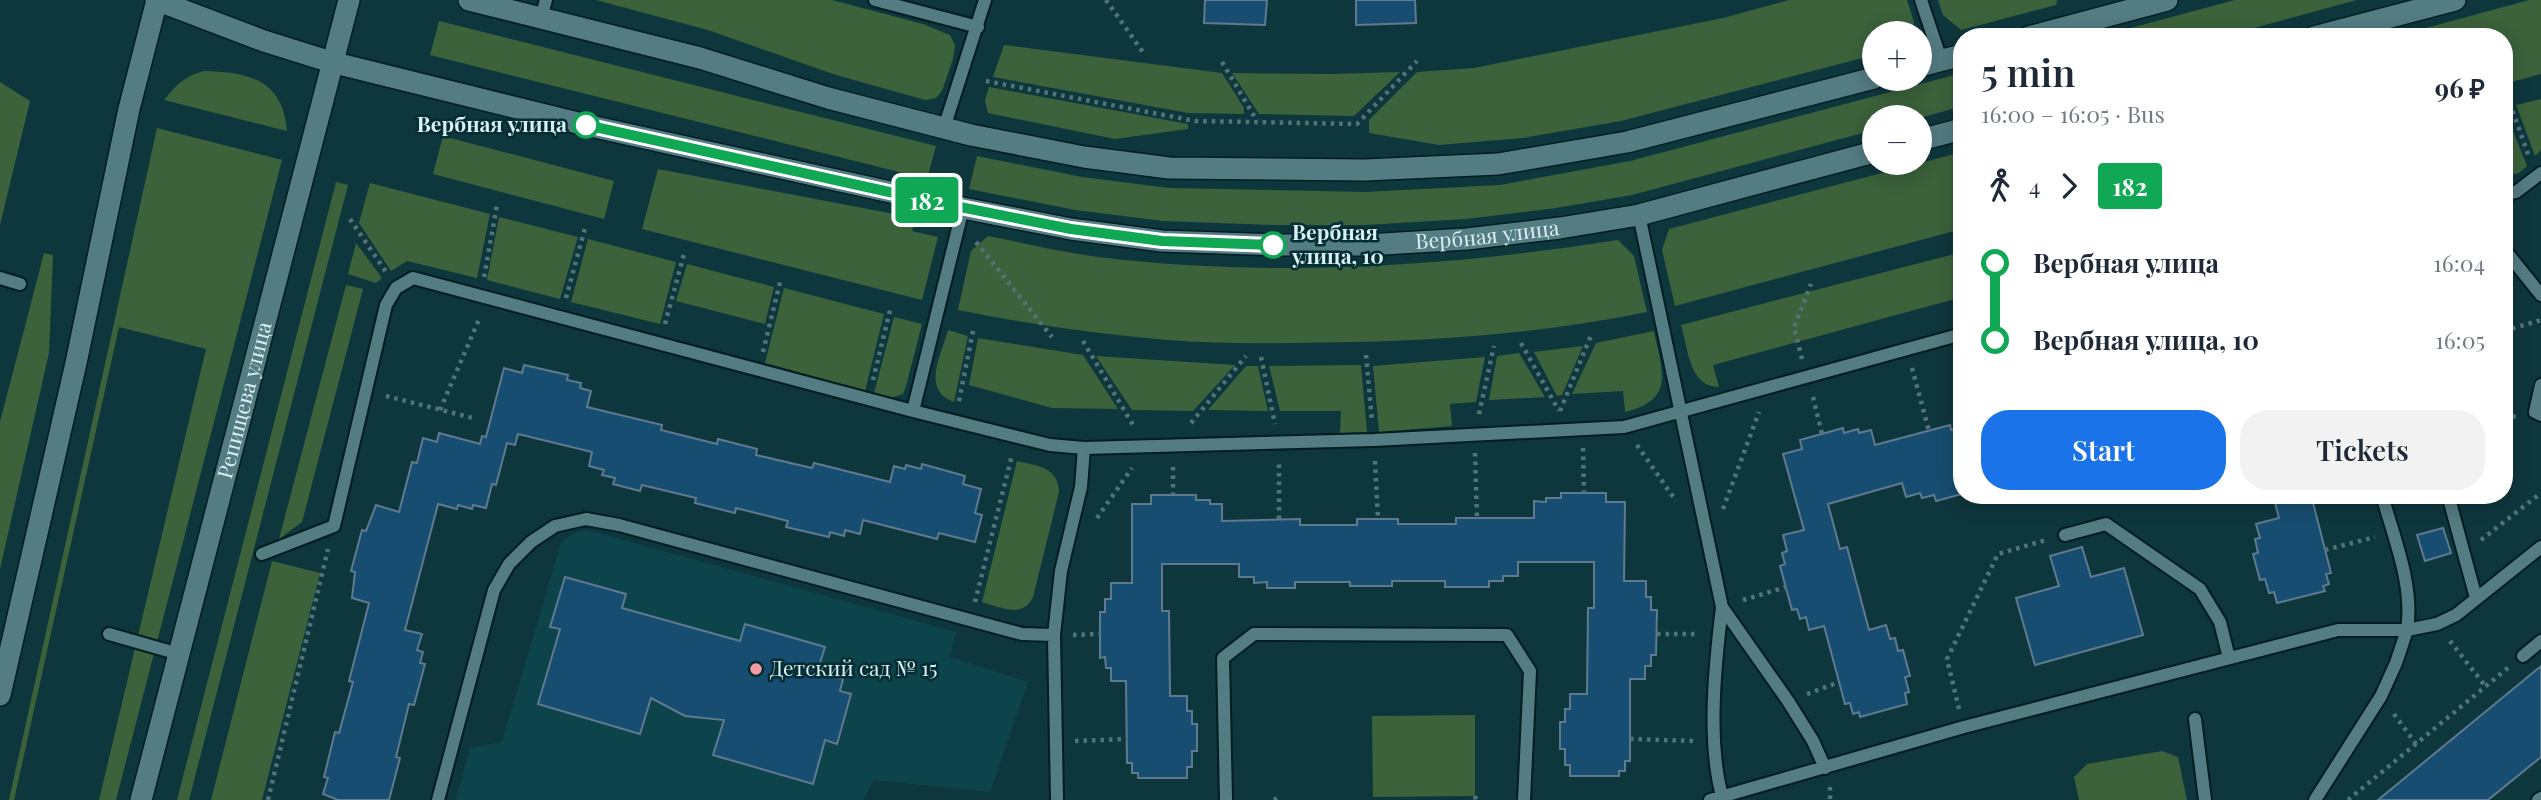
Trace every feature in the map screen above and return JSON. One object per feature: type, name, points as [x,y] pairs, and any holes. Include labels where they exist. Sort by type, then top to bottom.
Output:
[{"type":"main road","name":"Вербная улица","points":[[156,0],[264,41],[331,62],[586,125],[963,208],[1071,229],[1162,241],[1366,245],[1467,239],[1560,228],[1639,215],[1862,155]]},
{"type":"main road","points":[[0,695],[76,363],[129,109],[156,0]]},
{"type":"main road","name":"Репищева улица","points":[[141,800],[349,0]]},
{"type":"main road","points":[[469,0],[543,9],[828,98],[944,128],[1084,157],[1170,168],[1365,170],[1498,164],[1627,142],[1862,81]]},
{"type":"main road","points":[[2063,28],[2167,0]]},
{"type":"main road","points":[[2348,28],[2455,0]]},
{"type":"main road","points":[[1932,63],[1953,57]]},
{"type":"main road","points":[[1932,137],[1953,131]]},
{"type":"lane","points":[[875,0],[899,3],[978,27]]},
{"type":"lane","points":[[944,128],[985,0]]},
{"type":"lane","points":[[1921,0],[1941,60]]},
{"type":"lane","points":[[2513,193],[2538,175]]},
{"type":"lane","points":[[913,411],[963,208]]},
{"type":"lane","points":[[1639,215],[1722,607],[1718,634],[1713,741],[1716,798],[1964,727],[2338,630],[2407,630],[2437,624],[2456,615],[2541,547]]},
{"type":"lane","points":[[2513,260],[2541,295]]},
{"type":"lane","points":[[0,278],[20,284]]},
{"type":"lane","points":[[262,554],[334,526],[386,305],[396,288],[413,278],[913,411],[1050,445],[1084,448],[1374,440],[1624,427],[1953,336]]},
{"type":"lane","points":[[2541,385],[2535,412],[2541,415]]},
{"type":"lane","points":[[1057,800],[1054,635],[1061,571],[1081,487],[1084,448]]},
{"type":"lane","points":[[2315,800],[2381,696],[2407,630],[2410,609],[2407,586],[2384,504]]},
{"type":"lane","points":[[2450,504],[2476,598]]},
{"type":"lane","points":[[438,800],[494,590],[509,564],[531,542],[555,526],[586,519],[619,525],[1022,634],[1054,635]]},
{"type":"lane","points":[[2065,535],[2106,524],[2200,589],[2220,622],[2229,658]]},
{"type":"lane","points":[[1722,607],[1788,701],[1813,741],[1825,768]]},
{"type":"lane","points":[[109,634],[179,654]]},
{"type":"lane","points":[[1226,800],[1223,658],[1254,634],[1507,635],[1530,671],[1524,800]]},
{"type":"lane","points":[[2523,656],[2541,642]]},
{"type":"lane","points":[[2195,719],[2205,800]]},
{"type":"path","points":[[1106,0],[1145,55]]},
{"type":"path","points":[[986,81],[1195,121],[1357,124],[1417,61]]},
{"type":"path","points":[[1222,62],[1258,122]]},
{"type":"path","points":[[2513,110],[2538,175]]},
{"type":"path","points":[[480,296],[497,205]]},
{"type":"path","points":[[350,219],[396,288]]},
{"type":"path","points":[[561,317],[585,228]]},
{"type":"path","points":[[957,236],[975,241],[1052,337]]},
{"type":"path","points":[[660,344],[684,254]]},
{"type":"path","points":[[759,370],[781,278]]},
{"type":"path","points":[[1811,284],[1794,327],[1822,434]]},
{"type":"path","points":[[868,399],[891,306]]},
{"type":"path","points":[[2513,328],[2541,320]]},
{"type":"path","points":[[956,420],[974,326]]},
{"type":"path","points":[[1559,412],[1592,334]]},
{"type":"path","points":[[1083,341],[1146,448],[1092,526]]},
{"type":"path","points":[[1521,343],[1559,412],[1566,431]]},
{"type":"path","points":[[1477,518],[1474,435],[1494,346]]},
{"type":"path","points":[[1907,349],[1929,431]]},
{"type":"path","points":[[1366,355],[1378,519]]},
{"type":"path","points":[[1174,495],[1172,447],[1246,356]]},
{"type":"path","points":[[1261,357],[1279,443],[1279,519]]},
{"type":"path","points":[[398,399],[473,418]]},
{"type":"path","points":[[1583,431],[1584,493]]},
{"type":"path","points":[[970,620],[1017,437]]},
{"type":"path","points":[[2464,553],[2541,493]]},
{"type":"path","points":[[268,800],[334,526]]},
{"type":"path","points":[[2325,550],[2392,533]]},
{"type":"path","points":[[1964,727],[1947,659],[1998,554],[2065,535]]},
{"type":"path","points":[[1722,607],[1786,587]]},
{"type":"path","points":[[2437,624],[2486,687]]},
{"type":"path","points":[[1657,634],[1718,634]]},
{"type":"path","points":[[2348,800],[2523,656]]},
{"type":"path","points":[[1788,701],[1839,682]]},
{"type":"path","points":[[2381,696],[2416,744]]},
{"type":"path","points":[[1056,742],[1127,739]]},
{"type":"path","points":[[1630,739],[1713,741]]},
{"type":"shaded area","name":"Детский сад № 15","points":[[587,530],[956,632],[950,657],[1028,682],[990,792],[874,780],[863,800],[456,800],[470,748],[502,742],[561,543],[573,533]]},
{"type":"green space","points":[[596,0],[832,0],[923,24],[950,35],[955,45],[953,59],[942,91],[936,98],[925,100],[833,74],[708,30]]},
{"type":"green space","points":[[1789,0],[1907,0],[1914,21],[1862,21],[1862,58],[1621,121],[1523,138],[1439,145],[1369,133],[1369,120],[1417,72],[1474,68],[1723,18]]},
{"type":"green space","points":[[1938,0],[2057,0],[2056,5],[1969,28],[1959,28],[1943,15]]},
{"type":"green space","points":[[2235,0],[2357,0],[2254,28],[2131,28]]},
{"type":"green space","points":[[2529,0],[2541,0],[2541,74],[2513,82],[2513,28],[2426,28]]},
{"type":"green space","points":[[439,21],[936,146],[927,179],[430,55]]},
{"type":"green space","points":[[1004,45],[1222,73],[1244,108],[1244,114],[1188,113],[993,77]]},
{"type":"green space","points":[[204,71],[235,74],[261,82],[279,100],[287,131],[164,100],[181,82]]},
{"type":"green space","points":[[1400,72],[1354,116],[1259,114],[1232,73],[1332,74]]},
{"type":"green space","points":[[1953,75],[1953,109],[1932,115],[1932,105],[1862,105],[1862,133],[1632,195],[1466,219],[1365,225],[1163,221],[1075,210],[969,189],[977,156],[1082,177],[1169,188],[1365,192],[1500,185],[1630,161],[1894,91],[1932,91],[1932,81]]},
{"type":"green space","points":[[0,82],[30,101],[0,225]]},
{"type":"green space","points":[[989,87],[1188,124],[1188,129],[1115,139],[988,113],[985,100]]},
{"type":"green space","points":[[2541,99],[2541,150],[2535,156],[2516,105]]},
{"type":"green space","points":[[157,128],[282,160],[116,800],[99,800],[206,349],[119,327],[14,800],[9,800]]},
{"type":"green space","points":[[2513,131],[2527,166],[2513,175]]},
{"type":"green space","points":[[443,136],[614,181],[604,219],[433,174]]},
{"type":"green space","points":[[1953,154],[1953,231],[1675,306],[1662,250],[1669,229],[1874,175],[1932,175],[1932,160]]},
{"type":"green space","points":[[658,169],[915,218],[912,231],[938,237],[922,300],[642,229]]},
{"type":"green space","points":[[336,182],[348,185],[189,800],[177,800]]},
{"type":"green space","points":[[370,183],[490,214],[477,278],[407,261],[391,271],[359,223]]},
{"type":"green space","points":[[499,217],[578,237],[560,299],[487,280]]},
{"type":"green space","points":[[988,236],[1098,257],[1228,267],[1293,268],[1423,263],[1618,240],[1634,256],[1647,312],[1537,330],[1390,341],[1190,342],[1115,335],[958,310],[971,251]]},
{"type":"green space","points":[[588,239],[676,262],[660,324],[571,302]]},
{"type":"green space","points":[[356,243],[382,278],[376,283],[348,274]]},
{"type":"green space","points":[[44,253],[53,255],[49,353],[0,569],[0,422]]},
{"type":"green space","points":[[1953,254],[1953,299],[1713,365],[1719,387],[1701,381],[1691,365],[1681,325]]},
{"type":"green space","points":[[687,264],[774,287],[765,324],[676,301]]},
{"type":"green space","points":[[346,285],[363,289],[302,522],[279,539]]},
{"type":"green space","points":[[784,288],[884,314],[865,391],[765,363]]},
{"type":"green space","points":[[894,317],[922,324],[903,394],[890,398],[874,393]]},
{"type":"green space","points":[[948,330],[968,336],[954,402],[944,397],[936,381],[938,361]]},
{"type":"green space","points":[[1654,331],[1662,382],[1652,400],[1625,412],[1623,391],[1572,394],[1596,343]]},
{"type":"green space","points":[[978,338],[1083,355],[1118,409],[1052,408],[969,385]]},
{"type":"green space","points":[[1583,346],[1562,395],[1557,396],[1534,352]]},
{"type":"green space","points":[[1519,353],[1545,397],[1489,400],[1497,356]]},
{"type":"green space","points":[[1096,356],[1235,365],[1193,411],[1132,410]]},
{"type":"green space","points":[[1485,357],[1476,402],[1450,404],[1452,426],[1379,432],[1373,366]]},
{"type":"green space","points":[[1361,365],[1367,432],[1340,433],[1341,411],[1280,411],[1269,366]]},
{"type":"green space","points":[[1246,366],[1258,366],[1268,411],[1208,410]]},
{"type":"green space","points":[[1017,461],[1039,466],[1051,473],[1058,484],[1059,492],[1033,597],[1023,608],[1010,610],[982,602]]},
{"type":"green space","points":[[272,561],[320,573],[262,800],[211,800]]},
{"type":"green space","points":[[1475,715],[1475,796],[1373,797],[1372,716]]},
{"type":"green space","points":[[2162,751],[2178,757],[2187,800],[2079,800],[2074,777],[2087,764]]},
{"type":"building","points":[[1205,0],[1267,0],[1265,25],[1204,23]]},
{"type":"building","points":[[1356,0],[1415,0],[1416,23],[1356,25]]},
{"type":"building","points":[[524,365],[568,375],[567,380],[581,383],[580,388],[591,391],[587,407],[662,425],[661,430],[717,444],[718,439],[757,449],[756,455],[812,468],[814,463],[890,482],[894,466],[905,469],[906,465],[921,469],[922,464],[965,476],[963,484],[981,489],[975,513],[982,515],[975,542],[939,533],[937,539],[863,520],[860,534],[845,530],[844,536],[830,532],[829,537],[786,527],[788,521],[736,508],[735,513],[695,503],[696,498],[642,485],[640,491],[613,484],[615,478],[602,475],[604,470],[589,466],[592,452],[518,434],[515,445],[507,443],[496,485],[492,484],[486,508],[473,505],[472,509],[458,505],[457,509],[438,504],[405,630],[422,634],[417,650],[423,652],[420,663],[425,664],[414,705],[409,704],[396,757],[400,758],[389,800],[338,800],[323,794],[328,778],[324,777],[335,732],[339,733],[353,682],[349,681],[369,603],[352,598],[355,572],[351,571],[362,530],[366,531],[376,505],[399,512],[412,462],[417,463],[423,438],[437,442],[439,433],[480,444],[482,436],[486,437],[504,368],[522,373]]},
{"type":"building","points":[[1950,425],[1953,429],[1953,496],[1936,501],[1934,495],[1922,498],[1920,493],[1906,497],[1902,483],[1828,504],[1840,549],[1847,547],[1869,630],[1886,625],[1890,639],[1895,638],[1898,651],[1903,650],[1910,676],[1905,677],[1909,692],[1905,693],[1907,704],[1860,717],[1859,712],[1853,714],[1850,703],[1845,704],[1824,626],[1809,630],[1806,617],[1800,619],[1797,609],[1792,610],[1780,566],[1785,564],[1782,553],[1787,551],[1783,535],[1804,530],[1783,454],[1802,449],[1800,440],[1843,428],[1844,433],[1858,429],[1859,433],[1871,430],[1875,445]]},
{"type":"building","points":[[1561,493],[1606,493],[1606,502],[1625,502],[1624,581],[1646,581],[1646,597],[1651,597],[1651,610],[1657,610],[1656,655],[1651,655],[1651,666],[1645,666],[1645,679],[1630,679],[1630,761],[1625,761],[1625,771],[1619,771],[1619,776],[1570,776],[1570,765],[1565,765],[1565,749],[1560,749],[1560,722],[1565,722],[1565,709],[1570,709],[1570,694],[1587,694],[1588,608],[1594,608],[1594,562],[1518,562],[1518,576],[1503,576],[1503,581],[1489,581],[1489,587],[1445,587],[1445,581],[1392,581],[1392,586],[1350,586],[1350,582],[1295,582],[1295,588],[1267,588],[1267,582],[1254,583],[1254,577],[1239,577],[1239,564],[1162,564],[1162,611],[1169,611],[1170,696],[1187,696],[1187,711],[1192,711],[1192,724],[1197,724],[1197,751],[1192,751],[1192,767],[1187,767],[1187,778],[1138,778],[1138,773],[1132,773],[1132,763],[1127,763],[1126,681],[1111,681],[1111,668],[1106,668],[1105,657],[1100,658],[1100,612],[1105,612],[1105,599],[1111,599],[1111,583],[1132,583],[1132,504],[1151,504],[1151,495],[1196,495],[1196,500],[1210,500],[1210,504],[1222,504],[1222,521],[1300,519],[1300,525],[1357,525],[1357,519],[1398,519],[1398,524],[1456,524],[1456,518],[1534,518],[1534,501],[1546,502],[1546,498],[1561,498]]},
{"type":"building","points":[[2275,504],[2313,504],[2331,573],[2326,574],[2329,584],[2323,586],[2325,591],[2277,603],[2274,592],[2269,593],[2265,579],[2260,580],[2253,554],[2258,553],[2255,539],[2260,538],[2256,524],[2279,518]]},
{"type":"building","points":[[2443,528],[2451,553],[2425,561],[2417,535]]},
{"type":"building","points":[[2082,547],[2091,577],[2124,568],[2143,635],[2035,665],[2016,598],[2059,586],[2050,556]]},
{"type":"building","points":[[565,577],[626,594],[622,608],[740,641],[745,624],[825,647],[817,672],[843,679],[840,691],[851,694],[837,744],[825,740],[813,784],[713,755],[724,720],[685,716],[651,698],[640,734],[538,704],[560,629],[550,627]]},
{"type":"building","points":[[2541,666],[2541,757],[2488,800],[2378,800]]},
{"type":"bus line","name":"182","points":[[586,125],[930,201],[1071,229],[1162,241],[1273,245]]},
{"type":"place","name":"Вербная улица","points":[[586,125]]},
{"type":"place","name":"Вербная улица, 10","points":[[1273,245]]},
{"type":"place","name":"Детский сад № 15","points":[[756,669]]}]
